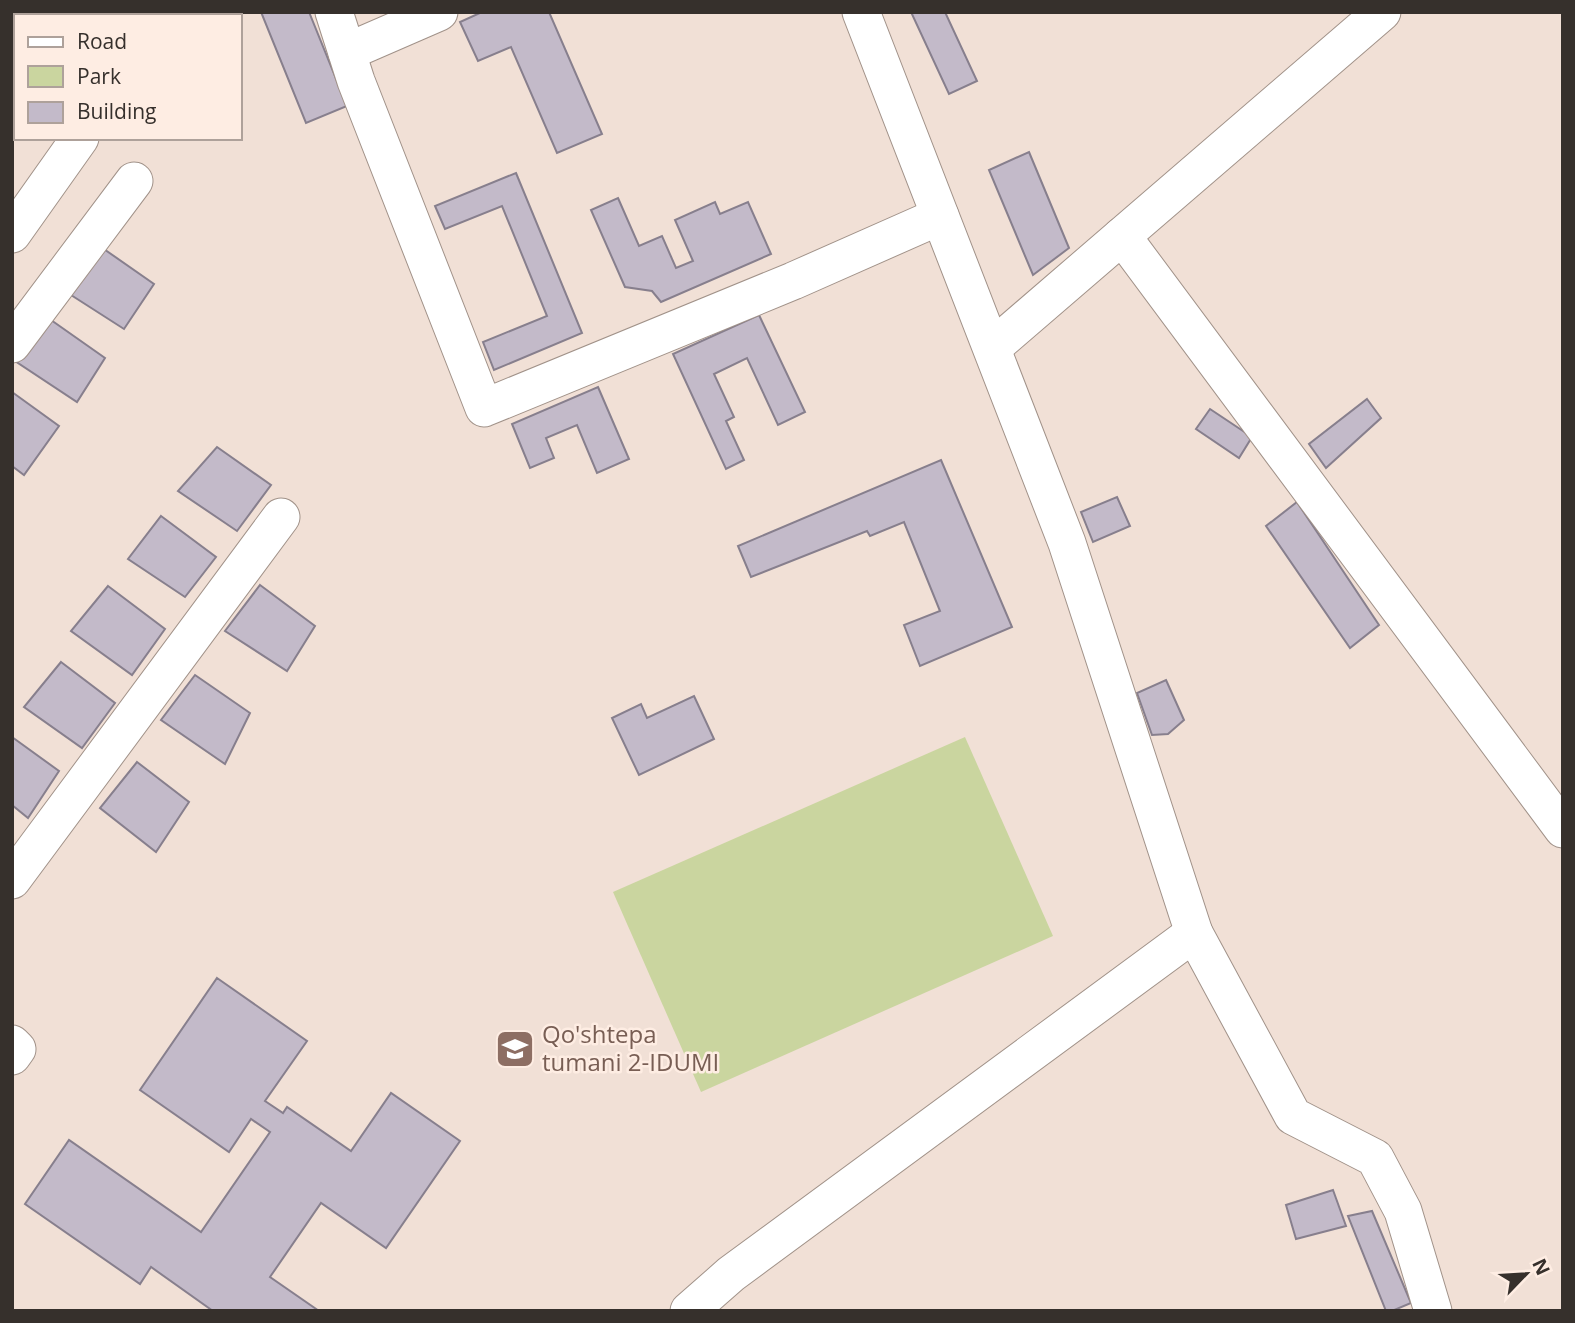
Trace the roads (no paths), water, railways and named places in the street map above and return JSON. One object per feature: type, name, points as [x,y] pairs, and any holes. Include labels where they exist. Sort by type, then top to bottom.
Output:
[{"type":"street","points":[[334,12],[356,81],[484,408],[793,281],[940,216]]},
{"type":"street","points":[[346,52],[439,12]]},
{"type":"street","points":[[861,12],[1068,543],[1194,933],[1293,1116],[1375,1158],[1403,1211],[1433,1311]]},
{"type":"street","points":[[992,348],[1382,12]]},
{"type":"street","points":[[12,234],[79,140]]},
{"type":"street","points":[[12,344],[134,181]]},
{"type":"street","points":[[1122,236],[1563,829]]},
{"type":"street","points":[[12,880],[281,517]]},
{"type":"street","points":[[689,1311],[730,1274],[1194,933]]},
{"type":"street","points":[[12,1044],[17,1049],[12,1056]]},
{"type":"place","name":"Qo'shtepa tumani 2-IDUMI","points":[[515,1049]]}]
